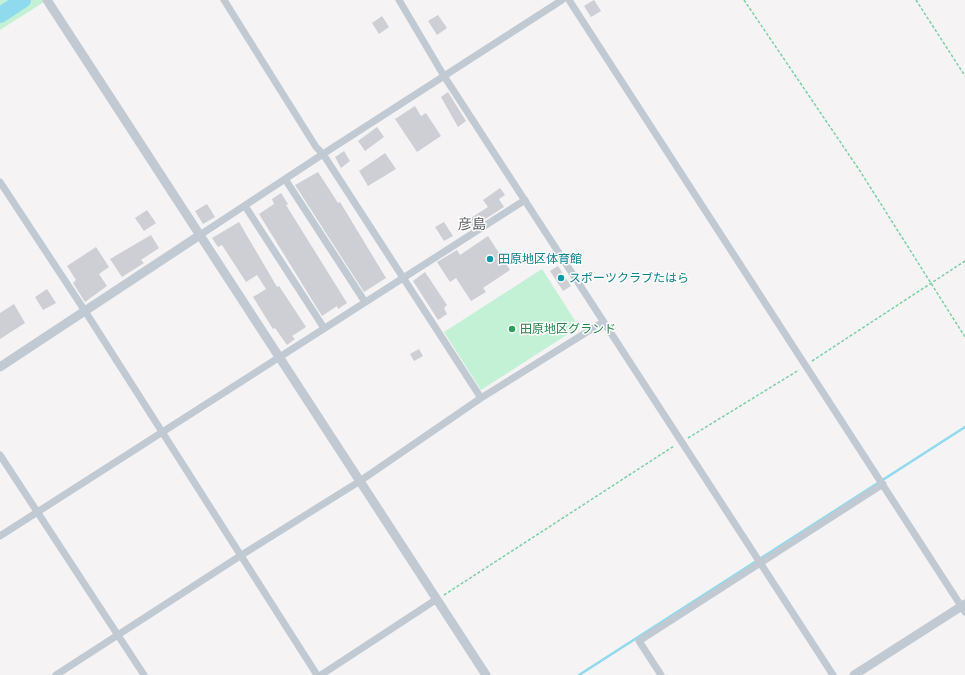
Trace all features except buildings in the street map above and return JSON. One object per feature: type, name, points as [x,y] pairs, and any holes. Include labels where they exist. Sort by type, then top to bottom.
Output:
[{"type":"street","points":[[224,0],[316,147],[323,154],[404,277],[481,398]]},
{"type":"street","points":[[399,0],[444,76],[833,675]]},
{"type":"street","points":[[0,367],[323,154],[562,0]]},
{"type":"street","points":[[569,0],[964,607],[854,675]]},
{"type":"street","points":[[48,1],[486,675]]},
{"type":"street","points":[[285,179],[365,302]]},
{"type":"street","points":[[0,182],[85,311],[317,675]]},
{"type":"street","points":[[0,536],[162,433],[279,356],[525,200]]},
{"type":"street","points":[[245,206],[324,328]]},
{"type":"street","points":[[56,675],[240,556],[360,481],[481,398],[603,322]]},
{"type":"street","points":[[0,455],[144,675]]},
{"type":"street","points":[[661,675],[639,641],[759,560],[881,481]]},
{"type":"street","points":[[321,675],[437,599]]},
{"type":"path","points":[[744,0],[860,171],[965,337]]},
{"type":"path","points":[[916,0],[965,76]]},
{"type":"path","points":[[437,599],[681,442],[806,365],[965,261]]},
{"type":"green space","points":[[0,0],[47,0],[0,30]]},
{"type":"green space","name":"田原地区グランド","points":[[542,269],[579,327],[481,390],[444,332]]},
{"type":"waterway","points":[[0,15],[23,0]]},
{"type":"waterway","points":[[579,675],[965,427]]},
{"type":"place","name":"田原地区体育館","points":[[490,259]]},
{"type":"place","name":"スポーツクラブたはら","points":[[561,278]]},
{"type":"place","name":"田原地区グランド","points":[[512,329]]},
{"type":"district","name":"彦島","points":[[472,225]]}]
